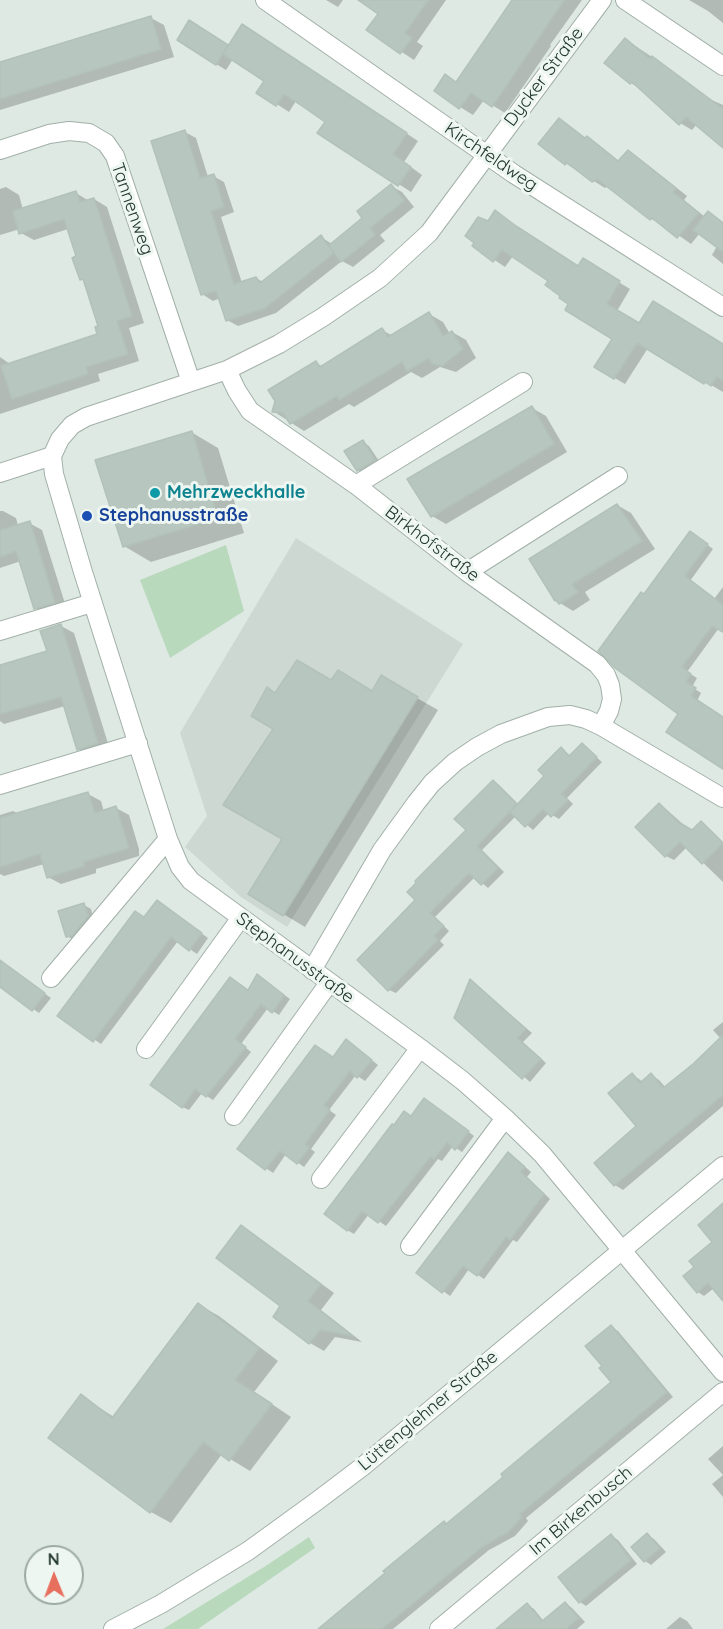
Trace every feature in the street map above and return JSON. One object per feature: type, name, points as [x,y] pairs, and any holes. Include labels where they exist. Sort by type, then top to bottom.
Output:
[{"type":"street","name":"Kirchfeldweg","points":[[265,0],[486,154],[723,307]]},
{"type":"street","name":"Dycker Straße","points":[[486,154],[602,0]]},
{"type":"street","points":[[624,0],[723,66]]},
{"type":"street","name":"Tannenweg","points":[[0,150],[49,134],[69,131],[89,133],[106,143],[115,156],[191,382]]},
{"type":"street","points":[[0,473],[52,456],[60,438],[72,424],[86,417],[227,370],[279,344],[315,322],[380,278],[429,233],[486,154]]},
{"type":"street","name":"Birkhofstraße","points":[[227,370],[250,411],[356,485],[467,572],[597,664],[606,675],[612,699],[601,726]]},
{"type":"street","points":[[356,485],[523,382]]},
{"type":"street","name":"Stephanusstraße","points":[[52,456],[54,474],[93,603],[168,839],[180,867],[191,881],[240,919],[420,1048],[505,1118],[542,1154],[620,1251],[723,1372]]},
{"type":"street","points":[[467,572],[618,476]]},
{"type":"street","points":[[0,631],[93,603]]},
{"type":"street","points":[[312,970],[398,826],[432,783],[455,762],[501,734],[548,717],[570,715],[586,719],[723,798]]},
{"type":"street","points":[[0,785],[138,743]]},
{"type":"street","points":[[51,978],[168,839]]},
{"type":"street","points":[[146,1049],[240,919]]},
{"type":"street","points":[[234,1116],[329,983]]},
{"type":"street","points":[[321,1179],[420,1048]]},
{"type":"street","points":[[410,1246],[505,1118]]},
{"type":"street","name":"Lüttenglehner Straße","points":[[113,1629],[161,1604],[228,1563],[317,1502],[723,1166]]},
{"type":"street","name":"Im Birkenbusch","points":[[439,1629],[723,1392]]},
{"type":"shaded area","points":[[296,538],[463,644],[287,927],[241,897],[185,847],[207,816],[180,733]]},
{"type":"green space","points":[[226,545],[244,611],[170,658],[140,580]]},
{"type":"green space","points":[[309,1537],[315,1548],[198,1629],[163,1629],[264,1567]]},
{"type":"building","points":[[358,0],[428,0],[405,33],[412,38],[400,54],[366,30],[378,14]]},
{"type":"building","points":[[512,0],[564,0],[492,107],[471,93],[459,109],[434,91],[445,74],[456,82]]},
{"type":"building","points":[[151,16],[161,49],[0,99],[0,62]]},
{"type":"building","points":[[189,20],[228,45],[216,65],[177,40]]},
{"type":"building","points":[[242,24],[407,133],[393,154],[411,167],[398,186],[317,133],[325,122],[284,94],[276,106],[256,93],[264,81],[223,54]]},
{"type":"building","points":[[625,38],[650,59],[652,56],[723,109],[723,148],[686,117],[679,125],[632,82],[630,84],[604,63]]},
{"type":"building","points":[[559,118],[585,138],[587,136],[618,161],[628,150],[676,188],[673,192],[699,213],[677,238],[597,179],[592,182],[566,162],[565,165],[538,144]]},
{"type":"building","points":[[185,130],[200,178],[214,174],[224,207],[211,211],[234,284],[256,277],[260,283],[321,235],[328,246],[362,218],[357,211],[391,184],[404,201],[370,228],[375,235],[341,262],[329,246],[334,253],[265,308],[226,321],[216,291],[201,295],[151,141]]},
{"type":"building","points":[[76,191],[80,202],[94,198],[132,316],[117,321],[128,354],[86,367],[88,374],[12,399],[1,366],[97,334],[95,327],[98,326],[83,279],[80,280],[72,258],[76,256],[64,219],[19,234],[13,211]]},
{"type":"building","points":[[495,210],[578,266],[583,258],[620,281],[607,304],[639,323],[653,301],[723,344],[723,381],[717,377],[711,386],[705,382],[704,384],[637,343],[614,379],[594,367],[612,339],[565,310],[568,304],[545,285],[548,281],[502,250],[493,262],[472,246],[474,243],[465,236],[478,217],[488,221]]},
{"type":"building","points":[[708,211],[723,223],[723,252],[693,230]]},
{"type":"building","points":[[429,312],[443,336],[452,331],[463,349],[442,366],[432,364],[429,358],[407,371],[402,362],[339,400],[337,396],[290,424],[283,413],[272,412],[275,401],[268,390],[316,361],[320,367],[382,328],[388,337]]},
{"type":"building","points":[[532,406],[554,444],[431,517],[407,479]]},
{"type":"building","name":"Mehrzweckhalle","points":[[192,431],[218,518],[123,547],[95,460]]},
{"type":"building","points":[[363,440],[375,460],[357,471],[344,451]]},
{"type":"building","points":[[617,504],[642,541],[572,584],[578,592],[559,604],[529,559]]},
{"type":"building","points":[[30,521],[55,603],[34,609],[16,551],[0,557],[0,530]]},
{"type":"building","points":[[690,531],[708,544],[685,576],[723,605],[723,632],[712,626],[682,667],[691,674],[686,682],[696,688],[691,696],[723,717],[723,769],[666,732],[678,714],[615,668],[598,651],[641,592],[644,594]]},
{"type":"building","points":[[61,624],[98,743],[77,750],[61,697],[0,714],[0,665],[47,651],[40,631]]},
{"type":"building","points":[[297,660],[331,680],[338,670],[372,691],[381,675],[418,697],[283,916],[248,894],[282,839],[223,805],[273,729],[251,716],[267,687],[275,693]]},
{"type":"building","points":[[582,743],[597,757],[561,794],[568,800],[551,817],[543,809],[525,827],[510,812],[544,776],[538,770],[561,747],[569,756]]},
{"type":"building","points":[[493,780],[517,804],[477,846],[498,868],[481,885],[469,873],[430,913],[444,926],[434,936],[438,940],[388,991],[357,960],[415,900],[407,892],[416,883],[415,881],[466,830],[454,819]]},
{"type":"building","points":[[88,792],[95,813],[116,806],[129,848],[83,862],[84,866],[47,878],[40,854],[0,867],[0,818]]},
{"type":"building","points":[[659,803],[678,822],[692,830],[701,821],[723,843],[702,864],[680,842],[665,857],[635,827]]},
{"type":"building","points":[[157,900],[202,933],[189,951],[171,937],[93,1042],[57,1016],[135,911],[144,917]]},
{"type":"building","points":[[84,903],[88,916],[72,936],[66,937],[58,911]]},
{"type":"building","points":[[0,960],[45,993],[32,1011],[0,987]]},
{"type":"building","points":[[257,974],[284,995],[272,1013],[261,1004],[235,1039],[246,1047],[206,1097],[195,1089],[182,1108],[150,1085],[230,977],[248,990]]},
{"type":"building","points":[[470,979],[526,1029],[517,1038],[541,1059],[522,1079],[454,1018]]},
{"type":"building","points":[[723,1035],[723,1095],[614,1186],[594,1163],[636,1126],[608,1093],[632,1073],[640,1083],[651,1073],[663,1088],[693,1064]]},
{"type":"building","points":[[346,1039],[372,1060],[357,1078],[350,1071],[324,1105],[330,1110],[305,1144],[309,1148],[297,1164],[280,1151],[265,1170],[237,1149],[315,1045],[333,1057]]},
{"type":"building","points":[[424,1098],[469,1131],[455,1150],[447,1142],[434,1159],[431,1156],[378,1223],[362,1211],[347,1231],[324,1214],[392,1124],[394,1125],[404,1111],[411,1116]]},
{"type":"building","points":[[508,1152],[525,1167],[521,1172],[544,1194],[510,1240],[506,1237],[477,1276],[463,1266],[442,1293],[416,1273]]},
{"type":"building","points":[[723,1203],[723,1301],[708,1283],[697,1293],[683,1276],[694,1267],[689,1261],[712,1242],[698,1225]]},
{"type":"building","points":[[241,1225],[321,1284],[308,1301],[353,1336],[320,1330],[309,1344],[273,1317],[280,1306],[216,1258]]},
{"type":"building","points":[[198,1303],[259,1348],[235,1380],[272,1404],[229,1461],[203,1442],[150,1513],[48,1438],[81,1394],[112,1418]]},
{"type":"building","points":[[611,1325],[667,1392],[520,1514],[522,1517],[508,1532],[482,1547],[382,1629],[318,1629],[385,1573],[383,1571],[444,1521],[446,1524],[503,1477],[501,1474],[611,1382],[599,1368],[602,1366],[585,1346]]},
{"type":"building","points":[[647,1533],[660,1548],[644,1562],[631,1547]]},
{"type":"building","points":[[611,1534],[631,1560],[579,1603],[558,1577]]},
{"type":"building","points":[[565,1602],[579,1618],[566,1629],[496,1629],[527,1603],[542,1621]]},
{"type":"place","name":"Mehrzweckhalle","points":[[155,493]]},
{"type":"place","name":"Stephanusstraße","points":[[87,516]]}]
